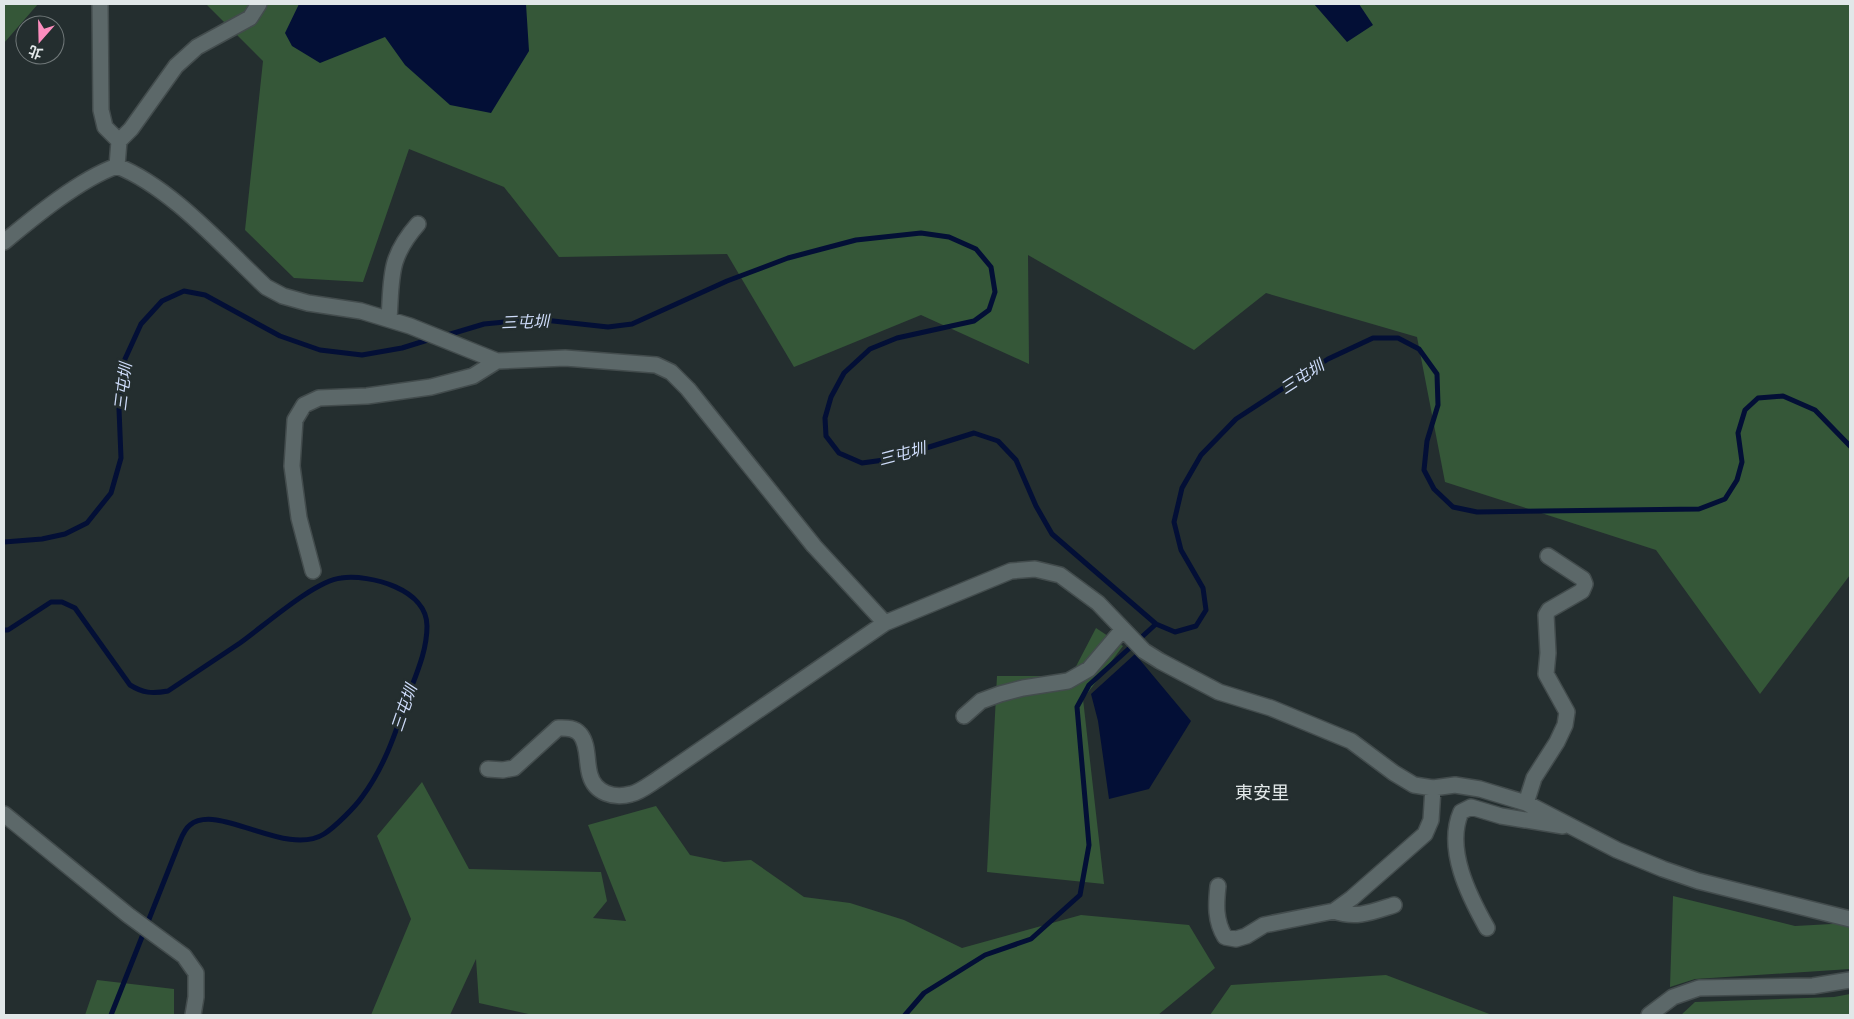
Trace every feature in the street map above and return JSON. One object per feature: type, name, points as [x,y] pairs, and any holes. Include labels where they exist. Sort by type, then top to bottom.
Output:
[{"type":"street","points":[[100,4],[101,110],[105,127],[119,141]]},
{"type":"street","points":[[117,166],[119,141],[131,129],[176,66],[197,47],[250,18],[260,4]]},
{"type":"street","points":[[4,242],[26,223],[101,172],[117,166],[137,174],[160,191],[266,287],[283,296],[308,303],[361,311],[410,326],[497,361],[565,358],[656,365],[671,372],[688,388],[814,546],[885,623]]},
{"type":"street","points":[[389,320],[394,262],[403,242],[418,224]]},
{"type":"street","points":[[313,572],[299,518],[292,466],[295,420],[304,405],[319,398],[367,396],[431,387],[474,376],[497,361]]},
{"type":"street","points":[[1526,803],[1534,778],[1557,742],[1565,725],[1567,712],[1546,674],[1548,653],[1546,615],[1549,610],[1582,591],[1585,584],[1583,579],[1548,556]]},
{"type":"street","points":[[488,769],[503,770],[514,768],[558,728],[570,728],[580,733],[586,751],[590,776],[597,790],[612,796],[631,794],[658,779],[885,623],[1011,572],[1035,570],[1060,575],[1098,603],[1144,651],[1219,692],[1312,723],[1351,741],[1394,773],[1414,785],[1434,788],[1456,785],[1480,789],[1526,803],[1617,850],[1680,875],[1850,919]]},
{"type":"street","points":[[964,716],[981,701],[1000,694],[1023,688],[1068,681],[1089,669],[1123,628]]},
{"type":"street","points":[[1218,886],[1216,904],[1219,928],[1225,937],[1241,938],[1264,925],[1334,911],[1352,898],[1425,834],[1431,820],[1434,788]]},
{"type":"street","points":[[1487,928],[1470,898],[1459,859],[1456,824],[1461,812],[1471,808],[1501,816],[1577,828]]},
{"type":"street","points":[[4,814],[128,915],[184,956],[196,973],[196,997],[193,1015]]},
{"type":"street","points":[[1334,911],[1346,915],[1362,915],[1394,905]]},
{"type":"street","points":[[1649,1015],[1673,998],[1699,988],[1813,986],[1850,980]]},
{"type":"green space","points":[[4,4],[38,4],[28,15],[15,15],[15,30],[4,43]]},
{"type":"green space","points":[[206,4],[1850,4],[1850,575],[1760,694],[1656,550],[1445,482],[1417,337],[1266,293],[1194,350],[1028,255],[1029,364],[921,315],[794,367],[727,254],[559,257],[504,187],[409,149],[363,282],[294,278],[245,230],[263,61]]},
{"type":"green space","points":[[1096,628],[1123,646],[1083,699],[1104,884],[987,872],[997,676],[1071,676]]},
{"type":"green space","points":[[422,782],[469,869],[601,872],[607,901],[593,918],[626,921],[588,825],[656,806],[690,855],[724,862],[751,860],[804,897],[850,903],[904,920],[962,948],[1081,915],[1189,925],[1215,968],[1158,1015],[533,1015],[479,1003],[476,959],[450,1015],[371,1015],[411,919],[377,836]]},
{"type":"green space","points":[[1673,896],[1795,926],[1850,923],[1850,969],[1695,979],[1670,987]]},
{"type":"green space","points":[[1386,975],[1492,1015],[1210,1015],[1231,985]]},
{"type":"green space","points":[[97,980],[174,989],[174,1015],[85,1015]]},
{"type":"green space","points":[[1850,994],[1850,1015],[1681,1015],[1695,1002],[1834,997]]},
{"type":"water","points":[[299,4],[526,4],[529,51],[491,113],[450,105],[405,65],[385,37],[320,63],[292,46],[285,33]]},
{"type":"water","points":[[1314,4],[1359,4],[1373,25],[1347,42]]},
{"type":"water","points":[[1135,654],[1191,721],[1149,789],[1109,799],[1098,721],[1091,694]]},
{"type":"waterway","name":"三屯圳","points":[[444,336],[484,324],[535,319],[608,327],[632,324],[727,281],[788,258],[856,240],[921,233],[949,237],[976,249],[991,267],[995,292],[989,310],[974,321],[897,338],[870,349],[844,373],[831,397],[825,418],[826,436],[839,453],[862,463],[891,459],[974,433],[998,441],[1016,460],[1036,506],[1052,534],[1156,624],[1175,632],[1196,626],[1206,610],[1203,588],[1181,550],[1174,522],[1182,488],[1201,455],[1236,419],[1328,359],[1373,338],[1398,338],[1419,349],[1437,374],[1438,405],[1427,441],[1424,470],[1434,489],[1453,507],[1477,512],[1699,509],[1725,499],[1737,480],[1742,462],[1738,433],[1745,410],[1758,398],[1783,396],[1815,410],[1850,446]]},
{"type":"waterway","name":"三屯圳","points":[[4,542],[42,539],[65,534],[87,523],[111,493],[121,458],[119,409],[125,359],[141,324],[162,301],[184,291],[205,295],[280,336],[320,350],[362,355],[402,348],[431,339]]},
{"type":"waterway","name":"三屯圳","points":[[4,630],[8,630],[51,602],[62,602],[75,608],[130,685],[139,690],[157,692],[168,691],[240,643],[289,605],[330,581],[353,577],[381,582],[407,593],[418,602],[424,613],[427,635],[419,667],[384,759],[359,801],[329,831],[308,840],[272,836],[217,820],[202,820],[190,825],[180,841],[111,1015]]},
{"type":"waterway","points":[[905,1015],[924,993],[985,955],[1031,939],[1080,895],[1089,845],[1077,707],[1089,685],[1156,624]]},
{"type":"district","name":"東安里","points":[[1262,793]]}]
